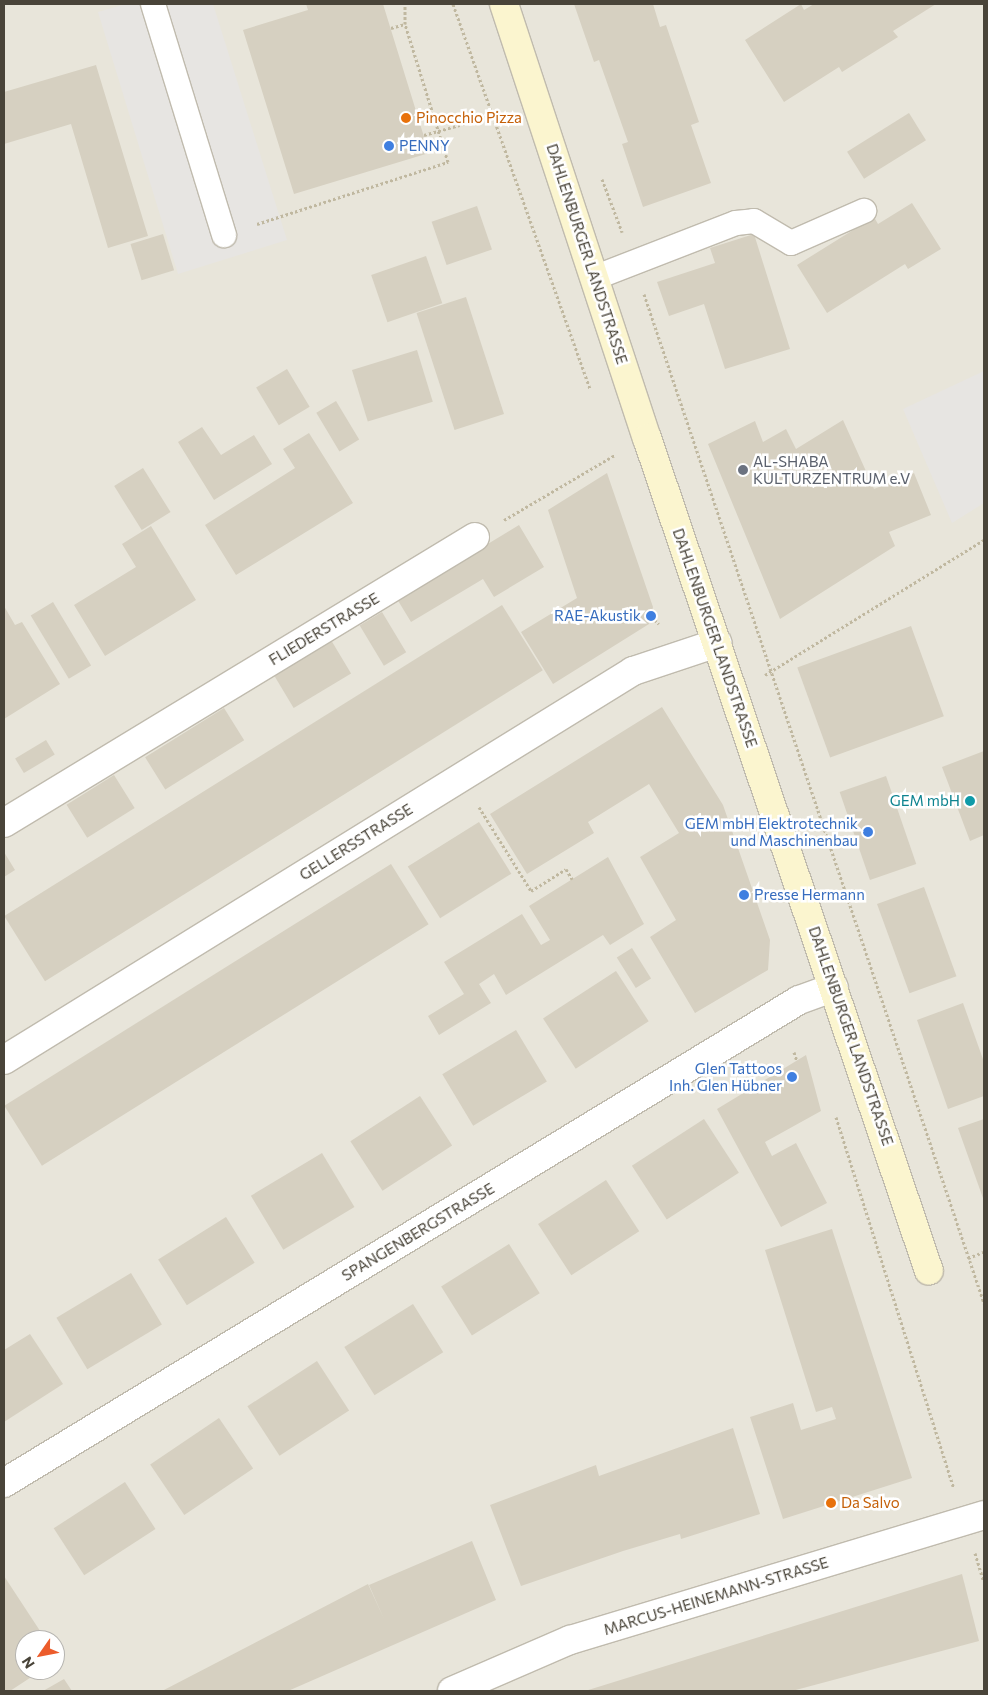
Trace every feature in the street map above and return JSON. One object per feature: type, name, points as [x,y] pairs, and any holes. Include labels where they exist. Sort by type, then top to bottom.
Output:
[{"type":"main road","name":"DAHLENBURGER LANDSTRASSE","points":[[504,4],[647,438],[929,1271]]},
{"type":"street","name":"FLIEDERSTRASSE","points":[[4,823],[475,537]]},
{"type":"street","name":"GELLERSSTRASSE","points":[[4,1060],[633,670],[717,643]]},
{"type":"street","name":"SPANGENBERGSTRASSE","points":[[4,1483],[800,1000],[834,987]]},
{"type":"street","name":"MARCUS-HEINEMANN-STRASSE","points":[[452,1691],[570,1640],[974,1518]]},
{"type":"lane","points":[[153,4],[224,235]]},
{"type":"lane","points":[[594,278],[736,223],[754,221],[791,243],[864,211]]},
{"type":"path","points":[[224,235],[448,162],[405,24],[405,4]]},
{"type":"path","points":[[452,4],[591,391]]},
{"type":"path","points":[[391,28],[405,24]]},
{"type":"path","points":[[424,136],[492,116]]},
{"type":"path","points":[[599,171],[634,264],[773,670],[984,1303]]},
{"type":"path","points":[[475,537],[647,438]]},
{"type":"path","points":[[611,446],[618,465]]},
{"type":"path","points":[[734,694],[984,540]]},
{"type":"path","points":[[651,616],[660,626]]},
{"type":"path","points":[[485,817],[531,892],[566,869],[572,879]]},
{"type":"path","points":[[794,1052],[797,1061]]},
{"type":"path","points":[[834,1111],[974,1518],[984,1582]]},
{"type":"shaded area","points":[[4,4],[984,4],[984,1691],[4,1691]]},
{"type":"shaded area","points":[[126,4],[213,4],[287,240],[178,274],[98,12]]},
{"type":"shaded area","points":[[984,371],[984,503],[952,523],[903,409]]},
{"type":"building","points":[[306,4],[383,4],[429,153],[294,194],[243,30],[308,10]]},
{"type":"building","points":[[574,4],[653,4],[660,27],[666,25],[699,122],[691,125],[711,183],[643,207],[622,144],[628,142],[599,60],[594,62]]},
{"type":"building","points":[[801,4],[804,10],[814,4],[936,4],[893,31],[898,37],[842,72],[839,67],[784,102],[745,40]]},
{"type":"building","points":[[96,65],[148,236],[108,248],[71,124],[4,144],[4,92]]},
{"type":"building","points":[[909,113],[926,140],[864,179],[847,152]]},
{"type":"building","points":[[912,203],[941,249],[908,269],[905,264],[827,313],[797,265],[874,217],[878,224]]},
{"type":"building","points":[[477,206],[492,249],[447,265],[432,222]]},
{"type":"building","points":[[163,234],[174,270],[142,280],[130,244]]},
{"type":"building","points":[[754,234],[790,349],[725,369],[704,304],[669,316],[657,282],[715,263],[710,248]]},
{"type":"building","points":[[426,256],[442,303],[387,322],[371,275]]},
{"type":"building","points":[[466,297],[504,414],[455,430],[417,313]]},
{"type":"building","points":[[417,350],[433,402],[368,422],[352,370]]},
{"type":"building","points":[[287,369],[310,407],[279,425],[256,388]]},
{"type":"building","points":[[336,401],[359,440],[339,451],[316,413]]},
{"type":"building","points":[[843,420],[874,489],[914,473],[931,515],[889,532],[895,546],[780,619],[708,444],[755,421],[763,442],[786,429],[796,449]]},
{"type":"building","points":[[202,427],[221,455],[254,435],[272,464],[214,500],[178,442]]},
{"type":"building","points":[[309,433],[353,503],[236,575],[205,525],[295,468],[283,449]]},
{"type":"building","points":[[143,468],[171,512],[142,530],[114,486]]},
{"type":"building","points":[[607,473],[653,607],[649,624],[553,684],[521,632],[577,598],[548,510]]},
{"type":"building","points":[[519,525],[544,567],[494,597],[483,579],[411,622],[397,599]]},
{"type":"building","points":[[151,526],[196,600],[105,656],[74,605],[136,567],[122,544]]},
{"type":"building","points":[[53,602],[91,665],[69,679],[31,615]]},
{"type":"building","points":[[502,605],[543,670],[45,981],[4,916]]},
{"type":"building","points":[[4,606],[15,625],[22,622],[60,684],[4,719]]},
{"type":"building","points":[[382,612],[406,652],[384,666],[360,625]]},
{"type":"building","points":[[911,626],[944,716],[830,758],[797,667]]},
{"type":"building","points":[[331,640],[351,673],[294,708],[274,675]]},
{"type":"building","points":[[662,707],[723,805],[770,940],[768,970],[695,1013],[650,937],[676,920],[640,857],[679,833],[649,784],[588,822],[594,833],[527,874],[490,814]]},
{"type":"building","points":[[224,708],[244,740],[165,790],[145,757]]},
{"type":"building","points":[[46,740],[55,755],[24,773],[15,759]]},
{"type":"building","name":"GEM mbH","points":[[984,751],[984,835],[970,841],[942,767]]},
{"type":"building","points":[[114,775],[135,808],[87,838],[67,805]]},
{"type":"building","points":[[886,776],[916,864],[870,880],[840,792]]},
{"type":"building","points":[[479,822],[511,874],[440,918],[408,867]]},
{"type":"building","points":[[4,852],[15,870],[4,877]]},
{"type":"building","points":[[608,857],[644,924],[610,945],[603,935],[506,995],[494,974],[479,984],[491,1003],[439,1035],[428,1016],[464,994],[444,962],[522,914],[541,945],[550,940],[529,906]]},
{"type":"building","points":[[391,864],[429,924],[42,1166],[4,1106]]},
{"type":"building","points":[[924,887],[956,976],[910,993],[877,904]]},
{"type":"building","points":[[632,948],[651,979],[636,988],[617,958]]},
{"type":"building","points":[[616,971],[649,1021],[576,1069],[543,1018]]},
{"type":"building","points":[[963,1003],[984,1062],[984,1096],[948,1109],[917,1020]]},
{"type":"building","points":[[516,1030],[547,1081],[473,1126],[442,1074]]},
{"type":"building","points":[[806,1055],[821,1111],[765,1142],[772,1156],[796,1143],[827,1203],[781,1227],[717,1109]]},
{"type":"building","points":[[420,1096],[452,1145],[383,1191],[350,1141]]},
{"type":"building","points":[[704,1119],[739,1173],[667,1220],[632,1166]]},
{"type":"building","points":[[984,1119],[984,1201],[958,1128]]},
{"type":"building","points":[[322,1153],[354,1207],[283,1250],[251,1196]]},
{"type":"building","points":[[606,1180],[639,1231],[571,1275],[538,1224]]},
{"type":"building","points":[[226,1217],[255,1263],[187,1305],[158,1259]]},
{"type":"building","points":[[832,1229],[912,1478],[783,1519],[750,1417],[793,1403],[801,1430],[836,1419],[832,1407],[816,1412],[765,1250]]},
{"type":"building","points":[[509,1244],[540,1293],[472,1336],[441,1286]]},
{"type":"building","points":[[131,1273],[162,1324],[87,1369],[56,1318]]},
{"type":"building","points":[[413,1304],[443,1352],[375,1395],[344,1347]]},
{"type":"building","points":[[30,1334],[63,1384],[4,1422],[4,1350]]},
{"type":"building","points":[[317,1361],[349,1410],[280,1456],[247,1406]]},
{"type":"building","points":[[219,1418],[253,1469],[184,1515],[150,1464]]},
{"type":"building","points":[[733,1428],[760,1514],[681,1539],[680,1534],[623,1551],[521,1586],[490,1505],[596,1465],[599,1476]]},
{"type":"building","points":[[125,1482],[155,1529],[84,1575],[54,1528]]},
{"type":"building","points":[[472,1541],[496,1600],[288,1691],[162,1691],[368,1584],[384,1619],[369,1585]]},
{"type":"building","points":[[962,1574],[979,1641],[792,1691],[585,1691]]},
{"type":"building","points":[[4,1576],[39,1630],[15,1630],[15,1680],[27,1680],[10,1691],[4,1691]]},
{"type":"building","points":[[65,1680],[72,1691],[43,1691]]},
{"type":"place","name":"Pinocchio Pizza","points":[[406,118]]},
{"type":"place","name":"PENNY","points":[[389,146]]},
{"type":"place","name":"AL-SHABA KULTURZENTRUM e.V","points":[[743,470]]},
{"type":"place","name":"RAE-Akustik","points":[[651,616]]},
{"type":"place","name":"GEM mbH","points":[[970,801]]},
{"type":"place","name":"GEM mbH Elektrotechnik und Maschinenbau","points":[[868,832]]},
{"type":"place","name":"Presse Hermann","points":[[744,895]]},
{"type":"place","name":"Glen Tattoos Inh. Glen Hübner","points":[[792,1077]]},
{"type":"place","name":"Da Salvo","points":[[831,1503]]}]
